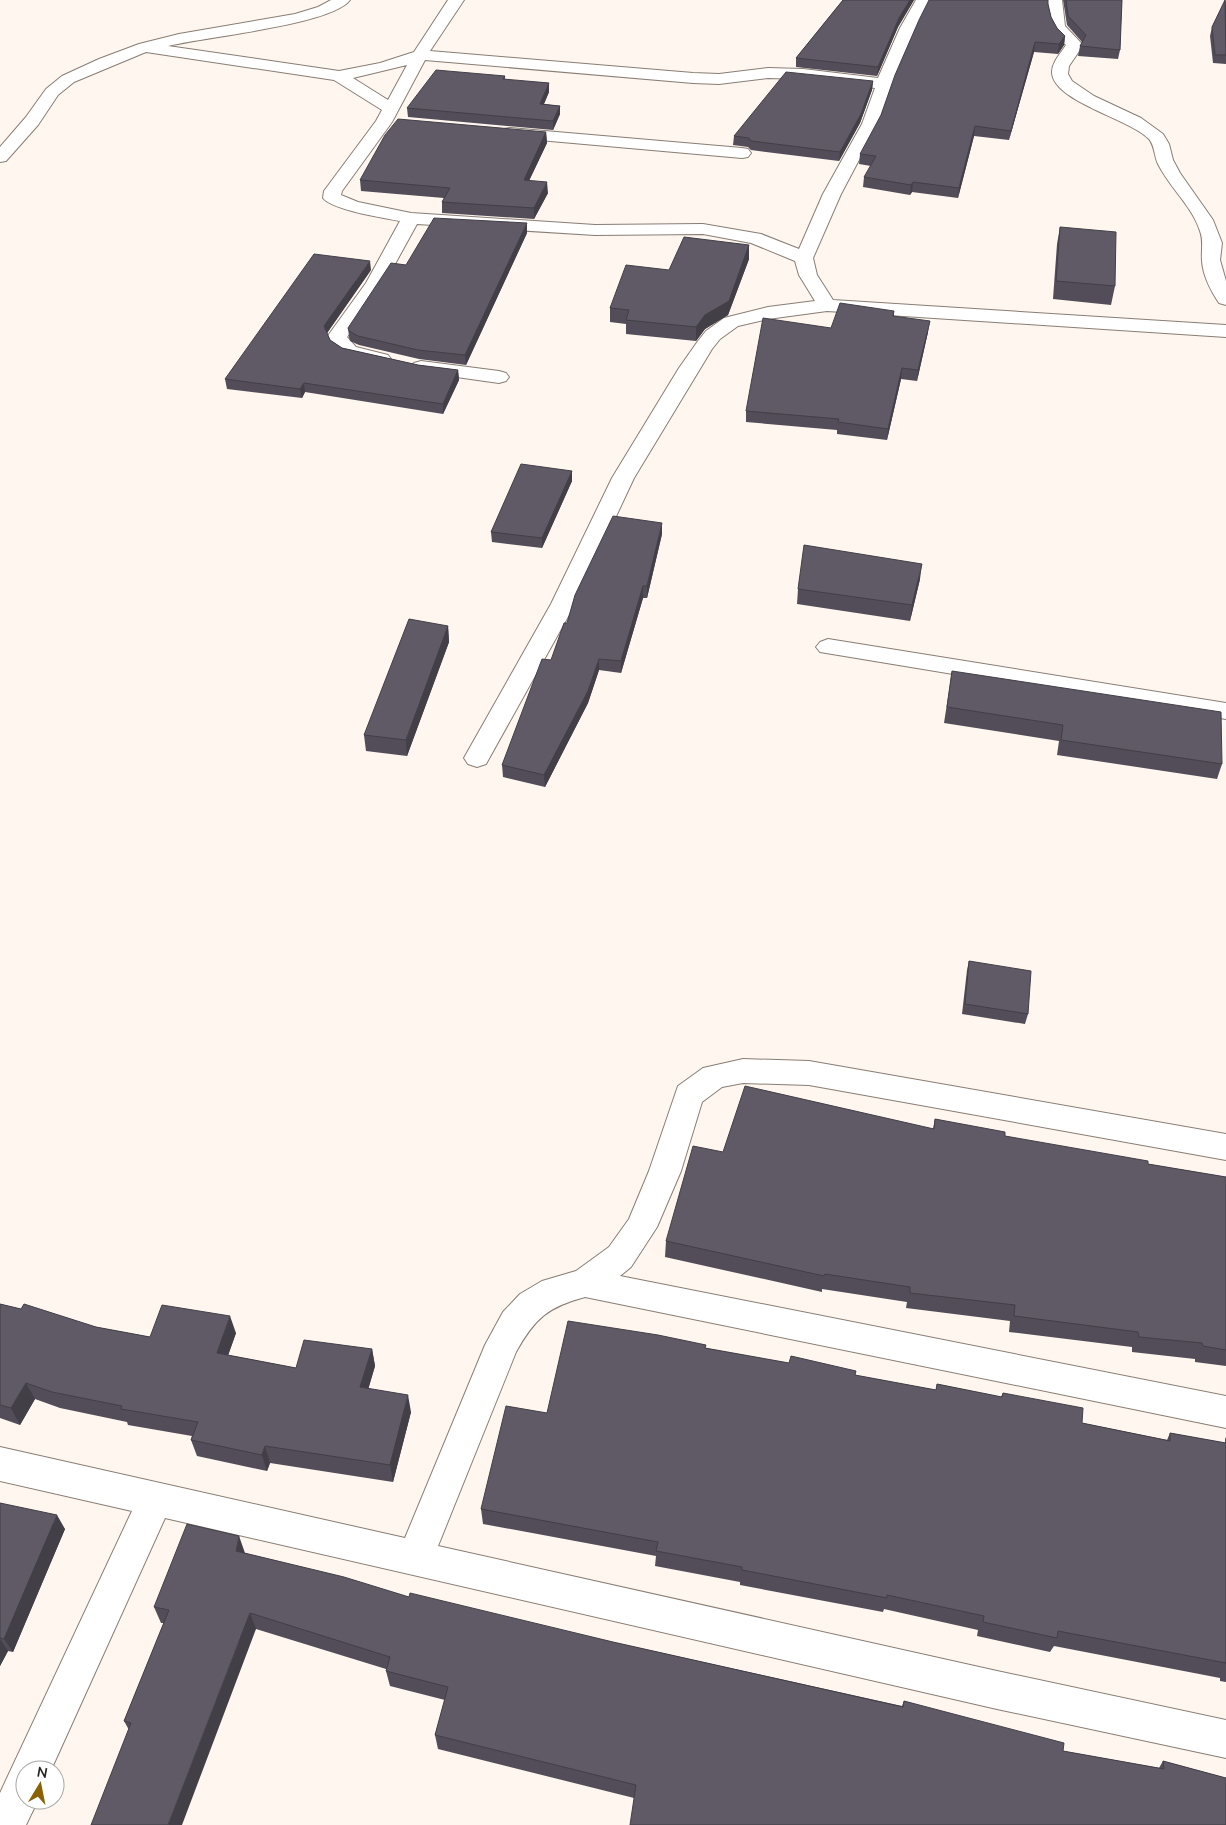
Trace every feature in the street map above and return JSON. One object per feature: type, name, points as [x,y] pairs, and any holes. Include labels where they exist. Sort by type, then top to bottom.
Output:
[{"type":"street","points":[[0,157],[32,121],[52,92],[75,76],[145,47],[184,37],[297,18],[323,10],[342,0]]},
{"type":"street","points":[[456,0],[420,55],[387,115],[334,192],[332,198],[353,206],[411,218],[587,229],[703,229],[755,238],[804,258]]},
{"type":"street","points":[[827,305],[808,275],[804,258],[832,194],[870,124],[884,84],[908,28],[924,0]]},
{"type":"street","points":[[1055,1],[1057,27],[1060,34],[1074,44],[1074,48],[1062,63],[1060,74],[1078,94],[1143,125],[1157,137],[1168,167],[1204,217],[1213,242],[1211,260],[1215,279],[1226,298]]},
{"type":"street","points":[[145,47],[339,76],[384,67],[420,55],[684,77],[719,78],[768,72],[804,74],[884,84]]},
{"type":"street","points":[[339,76],[387,115],[404,124]]},
{"type":"street","points":[[493,132],[742,153]]},
{"type":"street","points":[[411,218],[375,284],[337,337],[340,345],[351,352],[419,367],[499,377]]},
{"type":"street","points":[[477,758],[563,604],[623,478],[688,368],[713,335],[732,322],[768,313],[827,305],[1226,330]]},
{"type":"street","points":[[828,647],[1226,711]]},
{"type":"street","points":[[415,1559],[502,1345],[515,1322],[532,1304],[554,1291],[585,1283],[620,1256],[640,1227],[665,1171],[689,1095],[714,1076],[742,1071],[809,1073],[1226,1147]]},
{"type":"street","points":[[585,1283],[1226,1412]]},
{"type":"street","points":[[0,1464],[997,1690],[1226,1739]]},
{"type":"street","points":[[36,1760],[156,1498]]},
{"type":"street","points":[[6,1825],[15,1805]]},
{"type":"building","points":[[843,0],[910,0],[899,18],[878,67],[796,58]]},
{"type":"building","points":[[929,0],[1048,0],[1051,17],[1057,28],[1065,36],[1059,44],[1035,42],[1011,131],[975,126],[959,188],[913,182],[911,185],[864,177],[876,156],[860,154],[881,115],[895,75]]},
{"type":"building","points":[[1066,0],[1122,0],[1120,50],[1080,46],[1086,35],[1068,16]]},
{"type":"building","points":[[1225,0],[1226,55],[1215,55],[1212,27]]},
{"type":"building","points":[[436,70],[505,76],[503,79],[549,83],[540,104],[560,106],[553,121],[407,108]]},
{"type":"building","points":[[786,72],[873,81],[861,114],[840,152],[751,141],[749,138],[734,136]]},
{"type":"building","points":[[398,119],[546,132],[524,180],[547,182],[534,208],[442,202],[450,188],[360,180],[385,135]]},
{"type":"building","points":[[434,218],[527,223],[465,355],[418,350],[358,336],[349,331],[348,328],[391,263],[406,265]]},
{"type":"building","points":[[1060,227],[1116,232],[1115,286],[1056,281]]},
{"type":"building","points":[[684,237],[749,245],[729,301],[705,315],[696,327],[626,320],[629,310],[610,308],[626,265],[669,270]]},
{"type":"building","points":[[314,254],[370,261],[324,326],[330,340],[342,348],[418,365],[458,370],[443,404],[304,383],[300,389],[225,379]]},
{"type":"building","points":[[840,303],[894,311],[893,316],[930,321],[918,370],[902,368],[888,429],[838,422],[839,419],[746,411],[763,318],[831,328]]},
{"type":"building","points":[[521,464],[572,471],[542,538],[491,532]]},
{"type":"building","points":[[613,516],[662,523],[647,586],[643,586],[621,661],[599,659],[588,691],[544,775],[502,765],[542,659],[551,660],[564,623],[567,623],[575,595]]},
{"type":"building","points":[[804,545],[922,564],[912,605],[798,589]]},
{"type":"building","points":[[409,619],[448,626],[406,740],[364,735]]},
{"type":"building","points":[[952,671],[1221,712],[1222,764],[1061,740],[1063,725],[947,707]]},
{"type":"building","points":[[969,961],[1031,971],[1028,1014],[965,1004]]},
{"type":"building","points":[[745,1086],[934,1129],[935,1119],[1005,1132],[1005,1136],[1148,1161],[1148,1164],[1226,1177],[1226,1350],[1203,1346],[1202,1343],[1139,1337],[1138,1332],[1014,1316],[1015,1305],[910,1293],[910,1287],[825,1274],[824,1276],[666,1241],[693,1146],[723,1152]]},
{"type":"building","points":[[0,1304],[21,1309],[24,1304],[96,1327],[150,1337],[162,1305],[230,1316],[217,1353],[296,1368],[304,1340],[372,1349],[360,1387],[408,1395],[390,1465],[265,1446],[262,1455],[191,1440],[198,1422],[121,1409],[122,1406],[52,1392],[26,1383],[11,1408],[0,1405]]},
{"type":"building","points":[[568,1321],[658,1335],[706,1345],[705,1348],[789,1363],[791,1356],[856,1371],[855,1375],[936,1390],[937,1384],[1002,1397],[1003,1393],[1083,1408],[1082,1423],[1170,1441],[1170,1433],[1226,1443],[1226,1663],[1058,1631],[1057,1638],[983,1622],[984,1616],[887,1595],[887,1598],[742,1570],[742,1567],[656,1551],[658,1542],[481,1509],[506,1406],[547,1413]]},
{"type":"building","points":[[0,1503],[57,1515],[4,1639],[0,1638]]},
{"type":"building","points":[[187,1524],[239,1536],[236,1551],[344,1577],[409,1597],[410,1593],[613,1642],[903,1707],[904,1701],[1064,1743],[1063,1751],[1164,1769],[1163,1761],[1226,1778],[1226,1825],[630,1825],[636,1785],[435,1735],[448,1687],[386,1671],[390,1657],[250,1613],[168,1825],[91,1825],[131,1723],[124,1721],[169,1610],[154,1607]]}]
